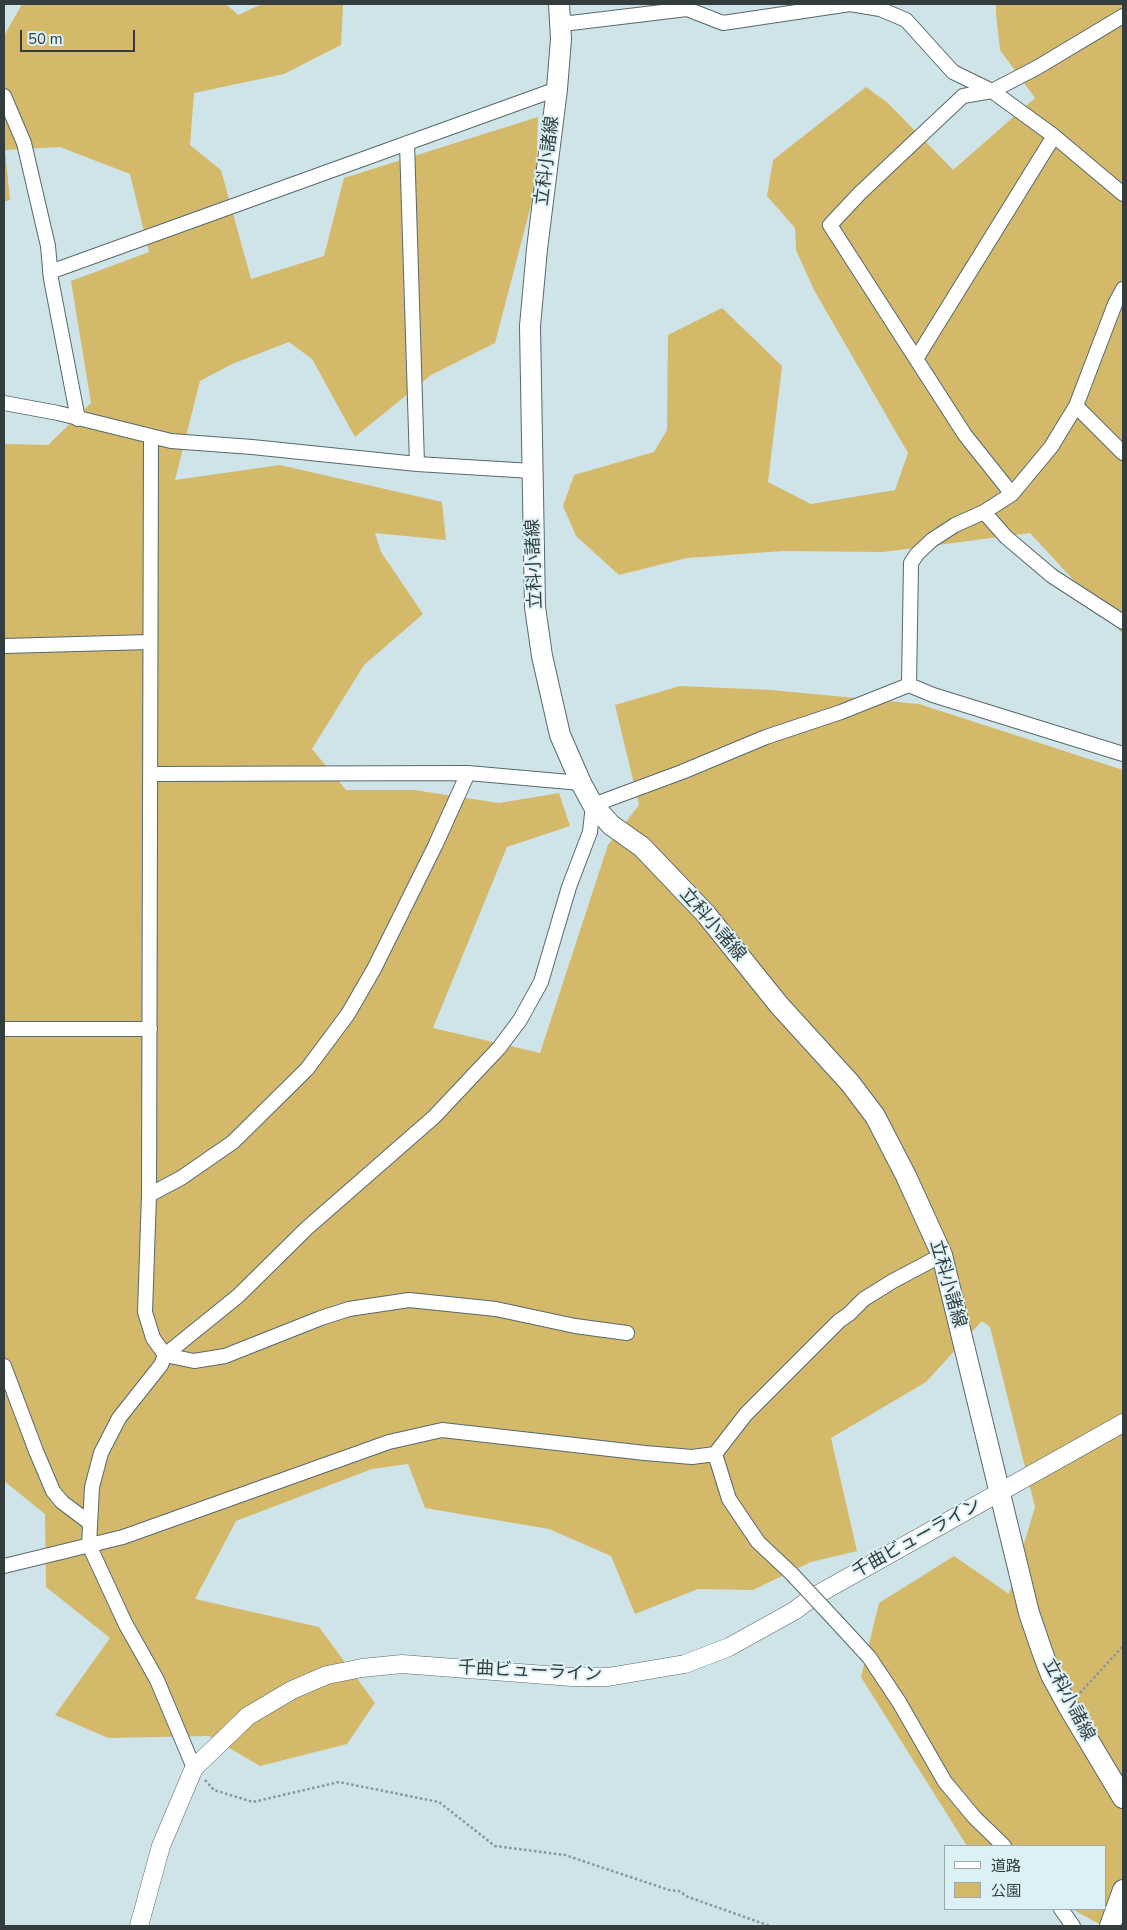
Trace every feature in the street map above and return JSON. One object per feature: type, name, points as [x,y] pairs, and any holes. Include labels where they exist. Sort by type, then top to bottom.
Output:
[{"type":"main road","name":"立科小諸線","points":[[559,12],[561,40],[557,89],[537,249],[530,326],[535,607],[541,646],[560,735],[593,805],[611,825],[642,847],[705,913],[779,1004],[850,1083],[879,1125],[906,1176],[942,1256],[1029,1613],[1051,1675],[1123,1798]]},
{"type":"main road","points":[[1110,1926],[1123,1890]]},
{"type":"street","points":[[559,12],[571,23],[687,9],[723,23],[850,4],[880,9],[906,20],[953,72],[992,91],[1121,188]]},
{"type":"street","points":[[1012,494],[965,435],[830,224],[860,193],[963,96],[992,91],[1038,67],[1123,16]]},
{"type":"street","points":[[50,272],[557,89]]},
{"type":"street","points":[[4,96],[24,143],[48,246],[50,272],[78,420]]},
{"type":"street","points":[[916,358],[1054,136]]},
{"type":"street","points":[[407,143],[417,464]]},
{"type":"street","points":[[909,684],[911,563],[917,554],[932,540],[955,525],[984,512],[1012,494],[1051,447],[1076,406],[1115,304],[1123,289]]},
{"type":"street","points":[[4,403],[171,441],[252,447],[417,464],[532,471]]},
{"type":"street","points":[[1076,406],[1123,453]]},
{"type":"street","points":[[151,436],[149,1195],[145,1312],[153,1338],[165,1355],[194,1361],[225,1356],[321,1318],[349,1309],[408,1300],[496,1309],[576,1326],[627,1333]]},
{"type":"street","points":[[984,512],[1006,537],[1052,576],[1123,622]]},
{"type":"street","points":[[4,646],[150,642]]},
{"type":"street","points":[[194,1768],[157,1680],[125,1623],[89,1545],[92,1487],[101,1453],[119,1418],[161,1365],[165,1355],[238,1296],[307,1228],[434,1117],[499,1048],[520,1020],[541,982],[569,887],[590,832],[593,805],[766,737],[841,712],[909,684],[933,695],[1123,754]]},
{"type":"street","points":[[150,774],[468,772],[581,783]]},
{"type":"street","points":[[149,1195],[181,1178],[233,1142],[313,1061],[348,1014],[374,969],[435,846],[468,772]]},
{"type":"street","points":[[4,1029],[150,1029]]},
{"type":"street","points":[[4,1566],[123,1537],[389,1442],[442,1430],[654,1454],[692,1457],[715,1454],[746,1414],[838,1321],[849,1314],[864,1299],[892,1280],[942,1256]]},
{"type":"street","points":[[4,1366],[36,1451],[54,1491],[62,1502],[90,1523]]},
{"type":"street","name":"千曲ビューライン","points":[[139,1926],[161,1846],[194,1768],[248,1716],[292,1690],[327,1675],[362,1668],[402,1664],[572,1677],[608,1676],[685,1664],[729,1647],[794,1612],[813,1598],[1123,1423]]},
{"type":"street","points":[[715,1454],[729,1499],[758,1542],[792,1574],[869,1657],[899,1702],[945,1782],[975,1818],[1003,1845]]},
{"type":"street","points":[[1062,1910],[1073,1926]]},
{"type":"path","points":[[1068,1706],[1123,1646]]},
{"type":"path","points":[[194,1768],[214,1790],[253,1802],[339,1782],[439,1802],[495,1846],[565,1855],[669,1890],[680,1891],[688,1898],[770,1926]]},
{"type":"green space","points":[[22,4],[226,4],[238,15],[262,4],[343,4],[341,45],[284,74],[194,93],[190,145],[221,170],[251,279],[324,256],[344,178],[538,117],[536,186],[495,343],[431,375],[355,437],[312,359],[289,342],[232,364],[200,381],[175,480],[280,465],[442,502],[446,540],[375,533],[381,552],[423,614],[364,665],[312,749],[346,790],[414,790],[499,803],[559,793],[570,826],[507,847],[433,1028],[540,1053],[608,845],[639,805],[615,705],[680,686],[771,690],[919,704],[1123,770],[1123,1926],[1103,1926],[1074,1910],[1107,1910],[1107,1845],[966,1845],[861,1677],[879,1603],[954,1556],[1009,1594],[1035,1507],[990,1327],[982,1321],[926,1382],[831,1438],[857,1551],[811,1562],[753,1590],[698,1589],[635,1614],[611,1556],[549,1529],[425,1508],[408,1464],[372,1469],[236,1521],[195,1599],[319,1627],[375,1703],[347,1744],[260,1766],[209,1736],[108,1738],[55,1715],[110,1638],[46,1587],[45,1514],[4,1481],[4,444],[48,445],[91,403],[71,281],[149,252],[130,174],[60,147],[5,150],[10,200],[4,202],[4,36]]},
{"type":"green space","points":[[996,4],[1123,4],[1123,634],[1030,533],[883,552],[783,551],[687,558],[619,575],[576,536],[563,506],[574,475],[654,452],[667,430],[668,335],[722,308],[782,366],[768,482],[811,504],[895,490],[908,453],[814,290],[796,250],[795,228],[767,196],[773,160],[866,87],[888,103],[953,170],[1035,98],[1000,50]]}]
